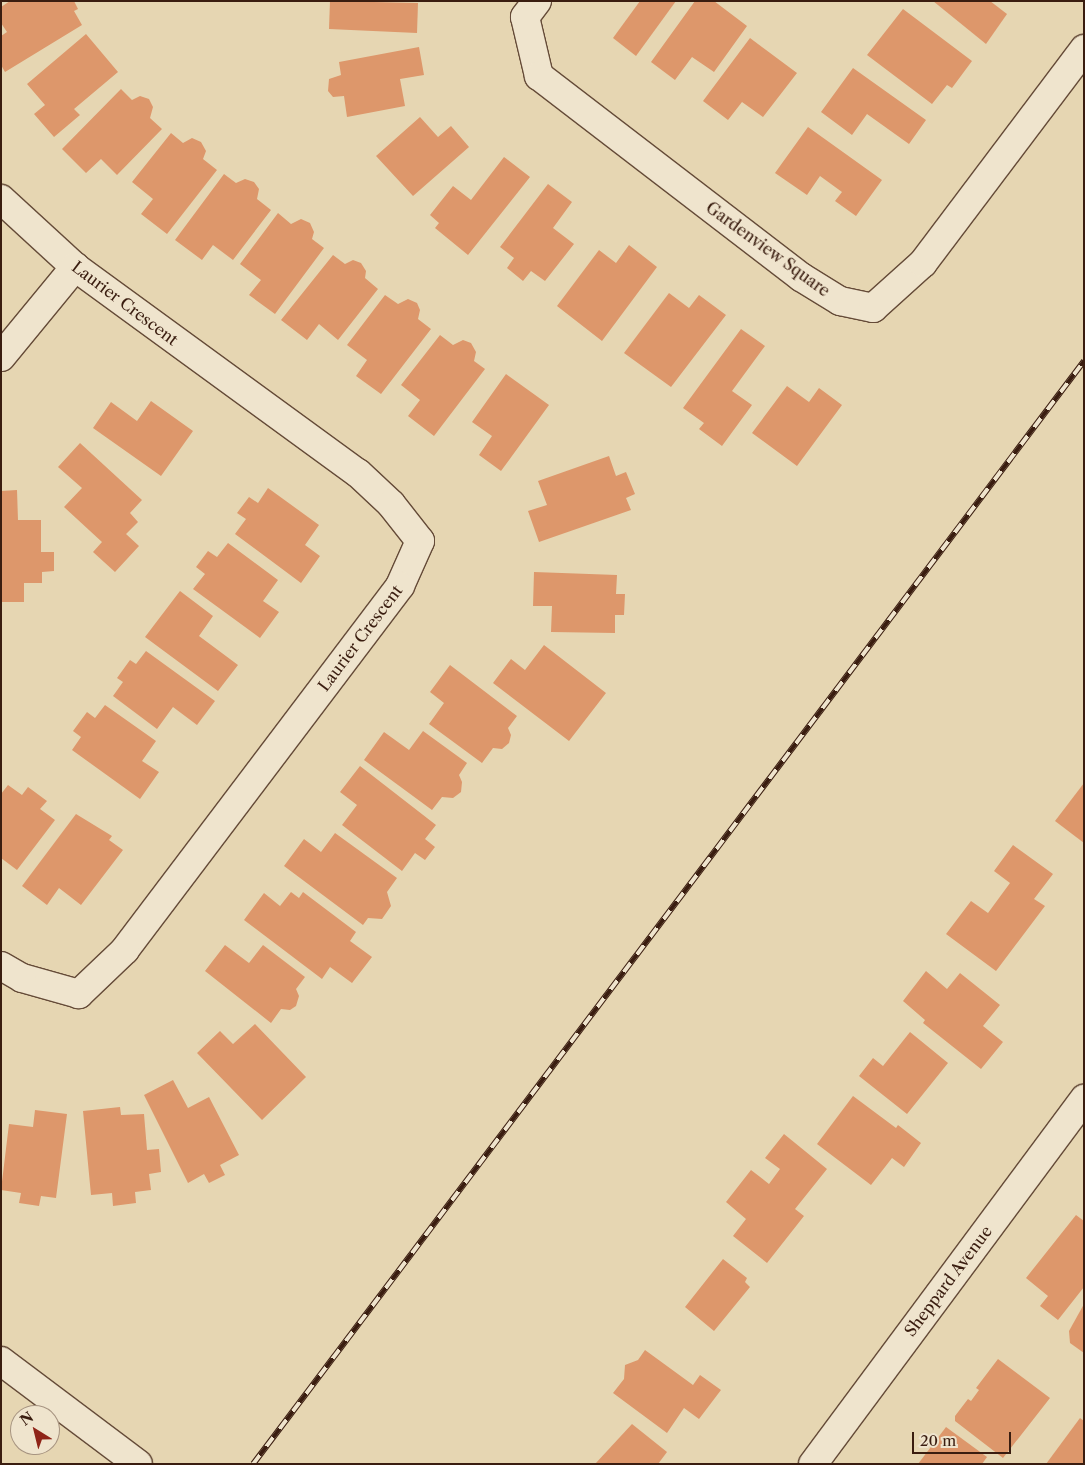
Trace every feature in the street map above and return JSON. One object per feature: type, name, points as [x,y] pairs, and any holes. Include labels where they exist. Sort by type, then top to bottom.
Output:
[{"type":"street","name":"Gardenview Square","points":[[536,1],[524,17],[539,76],[801,277],[840,301],[873,308],[923,263],[1084,49]]},
{"type":"street","name":"Laurier Crescent","points":[[1,199],[75,267],[358,473],[391,504],[420,541],[400,586],[125,950],[79,994],[22,978],[1,966]]},
{"type":"street","points":[[1,357],[75,267]]},
{"type":"street","name":"Sheppard Avenue","points":[[813,1464],[1083,1102]]},
{"type":"street","points":[[1,1362],[138,1464]]},
{"type":"building","points":[[10,1],[74,1],[78,9],[74,11],[82,25],[5,72],[1,65],[1,36],[7,32],[1,23],[1,7]]},
{"type":"building","points":[[330,1],[418,3],[417,33],[329,29]]},
{"type":"building","points":[[640,1],[676,1],[636,56],[613,38]]},
{"type":"building","points":[[695,1],[714,1],[747,26],[714,72],[692,57],[675,80],[651,62]]},
{"type":"building","points":[[933,1],[990,1],[1007,14],[986,44]]},
{"type":"building","points":[[903,9],[972,61],[952,88],[947,85],[932,104],[867,55]]},
{"type":"building","points":[[86,34],[118,72],[74,109],[80,115],[54,137],[34,114],[45,105],[27,84]]},
{"type":"building","points":[[750,38],[797,73],[763,117],[742,102],[728,120],[703,101]]},
{"type":"building","points":[[419,47],[424,75],[400,79],[405,106],[347,117],[344,96],[333,97],[328,91],[329,79],[341,75],[339,62]]},
{"type":"building","points":[[853,68],[926,120],[909,144],[867,114],[852,135],[821,112]]},
{"type":"building","points":[[121,89],[132,100],[140,96],[149,99],[153,107],[150,118],[162,129],[117,175],[101,159],[86,173],[62,149]]},
{"type":"building","points":[[420,117],[438,137],[451,126],[469,147],[413,196],[376,156]]},
{"type":"building","points":[[808,127],[882,180],[856,216],[835,201],[842,192],[820,176],[807,195],[775,173]]},
{"type":"building","points":[[171,133],[183,143],[192,138],[201,142],[206,151],[203,159],[217,170],[167,234],[141,214],[153,199],[132,182]]},
{"type":"building","points":[[504,157],[530,177],[468,255],[435,228],[439,223],[430,215],[453,186],[471,200]]},
{"type":"building","points":[[224,174],[236,183],[245,179],[254,182],[259,189],[257,199],[271,210],[233,260],[213,245],[202,260],[175,240]]},
{"type":"building","points":[[548,184],[572,202],[553,228],[574,244],[545,281],[531,271],[523,281],[507,268],[514,258],[500,247]]},
{"type":"building","points":[[278,213],[291,224],[301,219],[310,223],[314,232],[312,239],[324,248],[275,314],[249,295],[261,280],[240,264]]},
{"type":"building","points":[[629,245],[657,267],[602,341],[557,306],[599,250],[616,263]]},
{"type":"building","points":[[333,255],[345,264],[353,260],[361,263],[366,271],[365,278],[378,289],[338,340],[319,324],[307,340],[281,320]]},
{"type":"building","points":[[669,293],[689,308],[699,295],[726,315],[671,387],[624,353]]},
{"type":"building","points":[[385,295],[398,304],[408,299],[417,303],[420,310],[418,319],[431,329],[381,394],[356,376],[367,360],[347,345]]},
{"type":"building","points":[[741,329],[765,346],[732,391],[752,405],[722,446],[699,429],[704,423],[683,408]]},
{"type":"building","points":[[440,335],[453,345],[463,340],[471,343],[476,352],[474,361],[485,369],[434,436],[408,416],[420,400],[401,385]]},
{"type":"building","points":[[506,374],[549,405],[501,471],[479,455],[492,436],[472,422]]},
{"type":"building","points":[[787,386],[809,402],[819,388],[842,405],[797,466],[752,433]]},
{"type":"building","points":[[151,401],[193,431],[161,476],[93,428],[111,402],[137,421]]},
{"type":"building","points":[[80,443],[142,500],[130,513],[138,522],[126,534],[139,546],[115,572],[93,552],[102,542],[64,507],[82,488],[58,467]]},
{"type":"building","points":[[609,456],[616,476],[626,472],[635,494],[626,498],[631,510],[539,542],[528,511],[547,505],[538,481]]},
{"type":"building","points":[[268,488],[319,525],[305,545],[320,556],[301,583],[235,534],[246,519],[237,513],[249,497],[258,503]]},
{"type":"building","points":[[17,490],[18,520],[41,520],[41,552],[54,552],[54,571],[42,572],[42,583],[24,583],[24,602],[1,602],[1,491]]},
{"type":"building","points":[[228,543],[278,580],[263,601],[279,612],[260,638],[193,589],[205,574],[196,567],[208,551],[217,557]]},
{"type":"building","points":[[534,572],[617,575],[616,594],[625,594],[624,615],[615,615],[615,633],[551,632],[552,606],[533,606]]},
{"type":"building","points":[[180,591],[213,616],[199,636],[238,665],[218,691],[145,637]]},
{"type":"building","points":[[544,645],[606,693],[569,741],[493,683],[511,659],[525,670]]},
{"type":"building","points":[[146,651],[215,701],[197,725],[173,707],[157,729],[113,696],[123,682],[117,678],[130,660],[136,664]]},
{"type":"building","points":[[450,665],[517,716],[508,728],[511,735],[509,743],[502,749],[493,748],[482,763],[429,724],[444,703],[430,692]]},
{"type":"building","points":[[105,705],[156,741],[142,761],[159,772],[140,799],[72,750],[81,737],[73,731],[87,712],[95,718]]},
{"type":"building","points":[[423,731],[467,763],[459,775],[462,782],[461,792],[453,798],[442,797],[432,810],[364,760],[384,732],[409,750]]},
{"type":"building","points":[[360,766],[436,825],[425,839],[435,847],[425,860],[415,853],[402,871],[342,825],[357,805],[340,792]]},
{"type":"building","points":[[1084,783],[1084,843],[1055,821]]},
{"type":"building","points":[[8,785],[22,795],[28,787],[47,801],[40,809],[55,820],[17,870],[1,858],[1,794]]},
{"type":"building","points":[[76,814],[112,836],[109,840],[123,850],[81,905],[59,888],[47,905],[22,886]]},
{"type":"building","points":[[335,833],[397,878],[387,892],[391,906],[382,919],[368,918],[363,925],[284,866],[304,839],[321,852]]},
{"type":"building","points":[[1013,845],[1053,874],[1034,899],[1045,906],[996,971],[946,934],[971,901],[988,913],[1010,883],[994,871]]},
{"type":"building","points":[[291,892],[299,898],[303,892],[356,932],[350,941],[372,957],[352,983],[330,967],[322,979],[244,920],[264,893],[280,906]]},
{"type":"building","points":[[225,945],[249,963],[263,945],[305,977],[296,989],[299,996],[296,1006],[290,1010],[281,1009],[271,1023],[205,971]]},
{"type":"building","points":[[926,971],[947,989],[960,973],[1000,1005],[983,1026],[1003,1042],[981,1069],[923,1023],[925,1020],[903,1001]]},
{"type":"building","points":[[255,1024],[306,1077],[262,1120],[197,1053],[220,1031],[233,1044]]},
{"type":"building","points":[[910,1032],[948,1063],[907,1114],[859,1076],[873,1058],[883,1066]]},
{"type":"building","points":[[173,1080],[188,1108],[209,1097],[239,1155],[220,1165],[225,1175],[209,1183],[204,1174],[188,1183],[144,1095]]},
{"type":"building","points":[[853,1096],[896,1128],[898,1125],[921,1143],[904,1167],[892,1158],[871,1185],[817,1144]]},
{"type":"building","points":[[120,1107],[121,1115],[144,1114],[147,1150],[159,1149],[161,1172],[149,1174],[151,1190],[135,1192],[136,1203],[113,1206],[112,1193],[91,1195],[83,1111]]},
{"type":"building","points":[[35,1110],[67,1114],[56,1198],[41,1196],[39,1206],[19,1203],[21,1193],[1,1190],[9,1124],[33,1127]]},
{"type":"building","points":[[784,1134],[827,1169],[795,1209],[804,1216],[767,1263],[733,1236],[746,1219],[726,1202],[751,1170],[769,1184],[780,1169],[765,1158]]},
{"type":"building","points":[[1076,1215],[1084,1221],[1084,1287],[1058,1320],[1040,1306],[1048,1296],[1026,1278]]},
{"type":"building","points":[[723,1259],[747,1278],[745,1282],[750,1287],[714,1331],[685,1307]]},
{"type":"building","points":[[1084,1304],[1084,1353],[1070,1343],[1069,1331]]},
{"type":"building","points":[[645,1350],[693,1385],[700,1375],[721,1390],[699,1419],[684,1408],[667,1433],[613,1393],[624,1379],[625,1365],[638,1360]]},
{"type":"building","points":[[998,1359],[1050,1398],[1003,1458],[955,1421],[955,1416],[968,1399],[971,1401],[979,1390],[976,1388]]},
{"type":"building","points":[[1080,1418],[1084,1421],[1084,1464],[1046,1464]]},
{"type":"building","points":[[632,1424],[667,1452],[658,1464],[595,1464]]},
{"type":"building","points":[[946,1427],[987,1457],[982,1464],[918,1464]]},
{"type":"railway","points":[[253,1464],[1084,361]]}]
